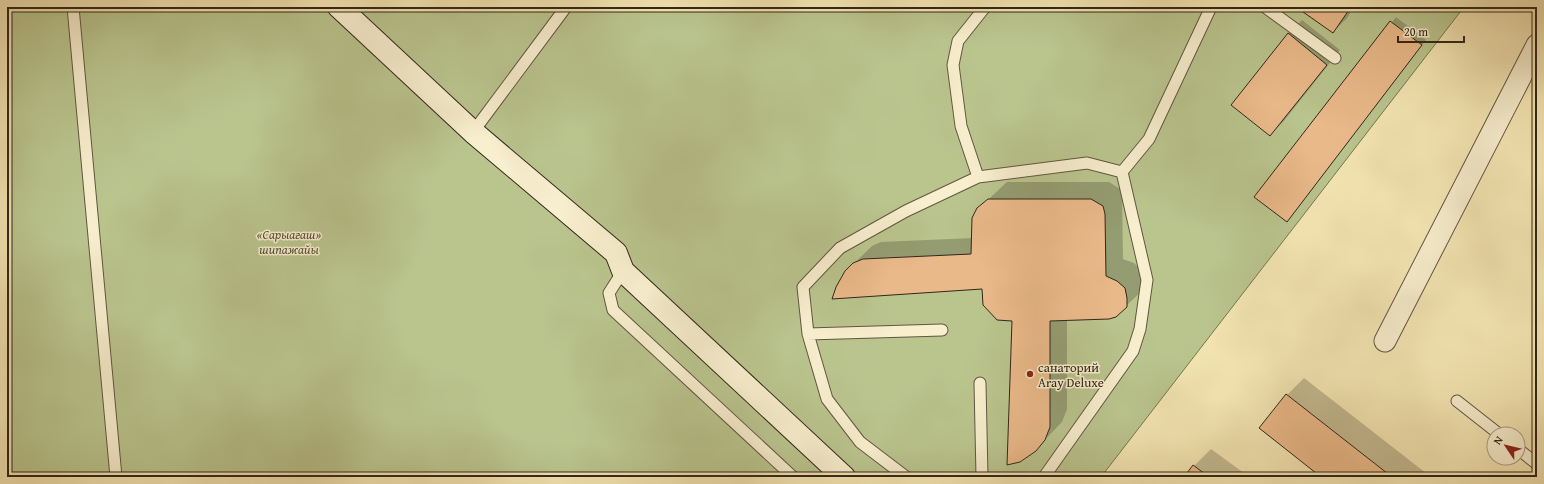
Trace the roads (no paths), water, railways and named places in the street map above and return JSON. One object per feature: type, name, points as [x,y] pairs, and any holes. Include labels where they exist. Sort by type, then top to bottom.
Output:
[{"type":"main road","points":[[339,7],[474,132],[616,253],[623,271],[844,477]]},
{"type":"street","points":[[1385,341],[1537,45]]},
{"type":"lane","points":[[73,7],[116,477]]},
{"type":"lane","points":[[474,132],[566,7]]},
{"type":"lane","points":[[978,177],[961,126],[954,65],[958,41],[985,7]]},
{"type":"lane","points":[[1122,172],[1149,139],[1211,7]]},
{"type":"lane","points":[[1265,7],[1335,58]]},
{"type":"lane","points":[[906,477],[860,442],[827,400],[808,334],[803,287],[840,248],[906,211],[978,177],[1087,163],[1122,172]]},
{"type":"lane","points":[[1044,477],[1133,351],[1140,329],[1147,280],[1122,172]]},
{"type":"lane","points":[[623,271],[608,293],[613,310],[793,477]]},
{"type":"lane","points":[[808,334],[942,330]]},
{"type":"lane","points":[[980,383],[982,477]]},
{"type":"lane","points":[[1457,401],[1489,426]]},
{"type":"lane","points":[[1526,455],[1537,464]]},
{"type":"place","name":"санаторий Aray Deluxe","points":[[1030,374]]},
{"type":"park label","name":"«Сарыағаш» шипажайы","points":[[289,242]]}]
